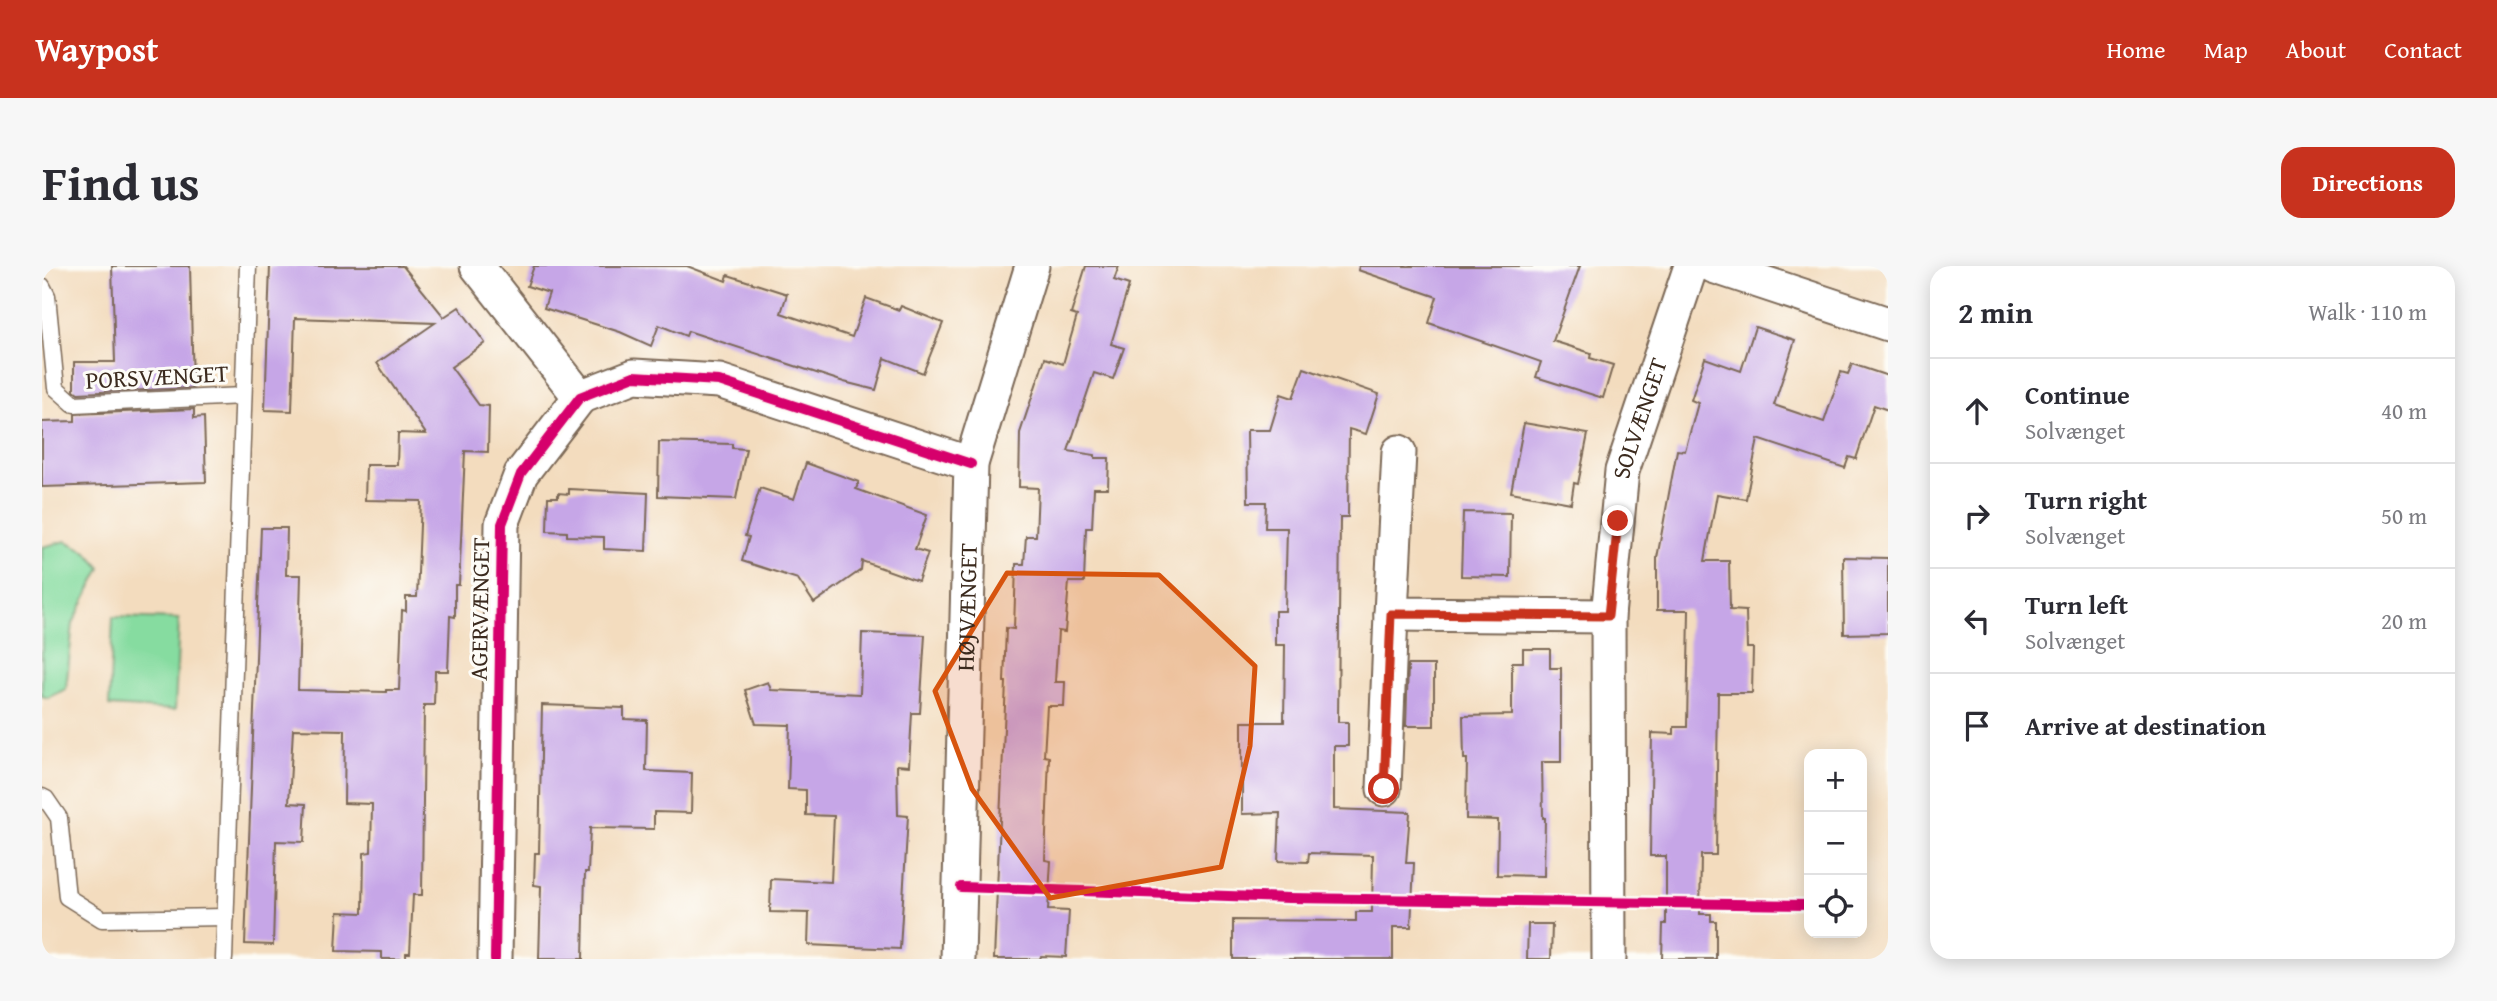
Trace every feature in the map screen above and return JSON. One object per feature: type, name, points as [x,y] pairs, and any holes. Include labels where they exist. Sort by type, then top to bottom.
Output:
[{"type":"street","points":[[477,266],[580,397],[634,376],[719,381],[971,464]]},
{"type":"street","name":"HØJVÆNGET","points":[[958,959],[971,464],[1032,266]]},
{"type":"street","name":"SOLVÆNGET","points":[[1609,959],[1608,616],[1622,471],[1691,266]]},
{"type":"street","points":[[1723,268],[1888,324]]},
{"type":"street","name":"AGERVÆNGET","points":[[495,959],[502,524],[521,474],[580,397]]},
{"type":"street","points":[[1384,789],[1399,452]]},
{"type":"street","points":[[1391,614],[1608,616]]},
{"type":"lane","points":[[224,959],[248,266]]},
{"type":"lane","name":"PORSVÆNGET","points":[[42,286],[47,296],[56,388],[74,404],[243,396]]},
{"type":"lane","points":[[42,797],[59,818],[67,897],[102,919],[226,917]]},
{"type":"highlighted area","points":[[1007,573],[1159,575],[1255,666],[1250,746],[1221,867],[1050,898],[972,789],[935,691]]},
{"type":"green space","points":[[66,541],[86,551],[101,568],[73,623],[66,689],[48,698],[42,696],[42,547]]},
{"type":"green space","points":[[113,617],[179,619],[175,710],[109,706]]},
{"type":"building","points":[[112,266],[190,266],[193,388],[78,393],[74,390],[74,362],[115,362]]},
{"type":"building","points":[[270,266],[403,266],[444,317],[459,307],[485,343],[451,367],[479,405],[489,406],[488,452],[465,451],[459,585],[455,585],[455,617],[450,616],[448,671],[435,671],[434,705],[424,705],[422,895],[413,895],[410,953],[406,953],[406,959],[382,959],[382,952],[336,951],[338,912],[363,913],[364,853],[371,852],[372,804],[344,803],[345,730],[293,729],[289,803],[306,804],[304,842],[276,841],[273,945],[245,944],[261,528],[287,528],[286,575],[301,575],[298,690],[399,690],[402,610],[406,611],[406,597],[417,597],[421,501],[365,500],[366,465],[397,465],[398,433],[426,434],[377,363],[435,323],[295,318],[292,411],[265,410]]},
{"type":"building","points":[[534,266],[687,266],[726,281],[728,275],[787,294],[781,313],[852,337],[866,298],[899,310],[901,306],[943,323],[923,373],[885,358],[876,390],[688,331],[686,336],[659,325],[651,346],[620,332],[544,308],[549,293],[527,286]]},
{"type":"building","points":[[1086,266],[1119,266],[1114,280],[1129,285],[1111,344],[1124,348],[1113,379],[1094,373],[1068,451],[1095,455],[1095,458],[1109,458],[1108,488],[1094,488],[1092,528],[1086,528],[1084,582],[1069,582],[1065,632],[1058,631],[1055,682],[1065,682],[1064,706],[1047,706],[1044,756],[1049,757],[1045,860],[1051,861],[1048,910],[1069,911],[1066,957],[994,959],[1006,628],[1014,629],[1016,564],[1024,564],[1026,536],[1036,536],[1038,488],[1019,487],[1020,433],[1045,358],[1063,364],[1077,316],[1071,314]]},
{"type":"building","points":[[1359,266],[1580,266],[1553,341],[1591,353],[1590,358],[1613,365],[1603,398],[1536,377],[1541,362],[1429,323],[1437,297],[1358,270]]},
{"type":"building","points":[[1755,327],[1795,340],[1774,405],[1824,422],[1841,372],[1848,374],[1852,364],[1888,376],[1888,410],[1874,405],[1856,459],[1849,457],[1845,468],[1758,439],[1746,499],[1717,494],[1705,561],[1729,561],[1730,610],[1746,611],[1747,648],[1753,648],[1752,693],[1718,693],[1716,855],[1701,855],[1700,914],[1711,914],[1711,921],[1716,921],[1716,959],[1662,959],[1663,924],[1666,924],[1666,856],[1650,856],[1652,733],[1674,734],[1674,727],[1687,727],[1689,610],[1657,610],[1657,558],[1677,450],[1685,451],[1698,403],[1691,400],[1705,358],[1741,371]]},
{"type":"building","points":[[1304,368],[1379,394],[1366,434],[1349,429],[1348,517],[1340,517],[1338,722],[1348,722],[1348,746],[1334,746],[1334,809],[1410,812],[1406,863],[1414,863],[1411,927],[1393,927],[1393,959],[1233,959],[1233,920],[1356,921],[1356,912],[1372,912],[1373,855],[1309,853],[1308,862],[1278,861],[1280,813],[1242,814],[1242,722],[1284,722],[1285,645],[1275,645],[1275,611],[1285,611],[1287,528],[1265,528],[1266,502],[1248,502],[1247,430],[1270,430],[1281,394],[1293,398]]},
{"type":"building","points":[[194,409],[194,418],[204,417],[206,482],[42,487],[42,422],[75,421],[75,414]]},
{"type":"building","points":[[1524,423],[1588,434],[1578,484],[1574,483],[1571,503],[1511,492]]},
{"type":"building","points":[[659,442],[732,444],[732,448],[746,449],[736,499],[658,496]]},
{"type":"building","points":[[806,463],[859,482],[856,489],[927,515],[915,549],[928,553],[918,581],[862,561],[861,570],[814,603],[798,579],[742,561],[749,537],[745,536],[760,488],[794,499]]},
{"type":"building","points":[[569,489],[648,493],[646,551],[604,549],[604,537],[567,536],[567,532],[547,531],[548,497],[558,497],[558,493],[569,494]]},
{"type":"building","points":[[1463,512],[1511,513],[1510,577],[1461,576]]},
{"type":"building","points":[[1843,557],[1888,558],[1888,633],[1844,634]]},
{"type":"building","points":[[862,633],[925,635],[920,713],[912,713],[909,766],[897,765],[898,815],[908,816],[900,949],[808,945],[809,913],[770,912],[771,879],[831,882],[834,816],[806,815],[806,790],[788,789],[790,725],[756,724],[745,690],[768,682],[771,690],[860,694]]},
{"type":"building","points":[[1523,649],[1550,649],[1550,668],[1561,668],[1561,762],[1542,762],[1544,876],[1497,875],[1498,820],[1466,819],[1467,759],[1464,759],[1463,716],[1512,715],[1512,662],[1523,662]]},
{"type":"building","points":[[1408,665],[1434,665],[1434,726],[1406,726]]},
{"type":"building","points":[[542,705],[624,708],[624,719],[647,720],[646,771],[692,773],[691,813],[654,812],[654,829],[590,828],[588,872],[585,872],[583,959],[539,959],[541,886],[534,885],[535,853],[539,853]]},
{"type":"building","points":[[1528,924],[1552,924],[1551,959],[1527,959]]},
{"type":"cycle path","points":[[495,959],[502,524],[521,474],[580,397],[634,376],[719,381],[971,464]]},
{"type":"cycle path","points":[[961,887],[1289,898],[1804,905]]},
{"type":"route","points":[[1384,789],[1391,614],[1608,616],[1618,521]]}]
